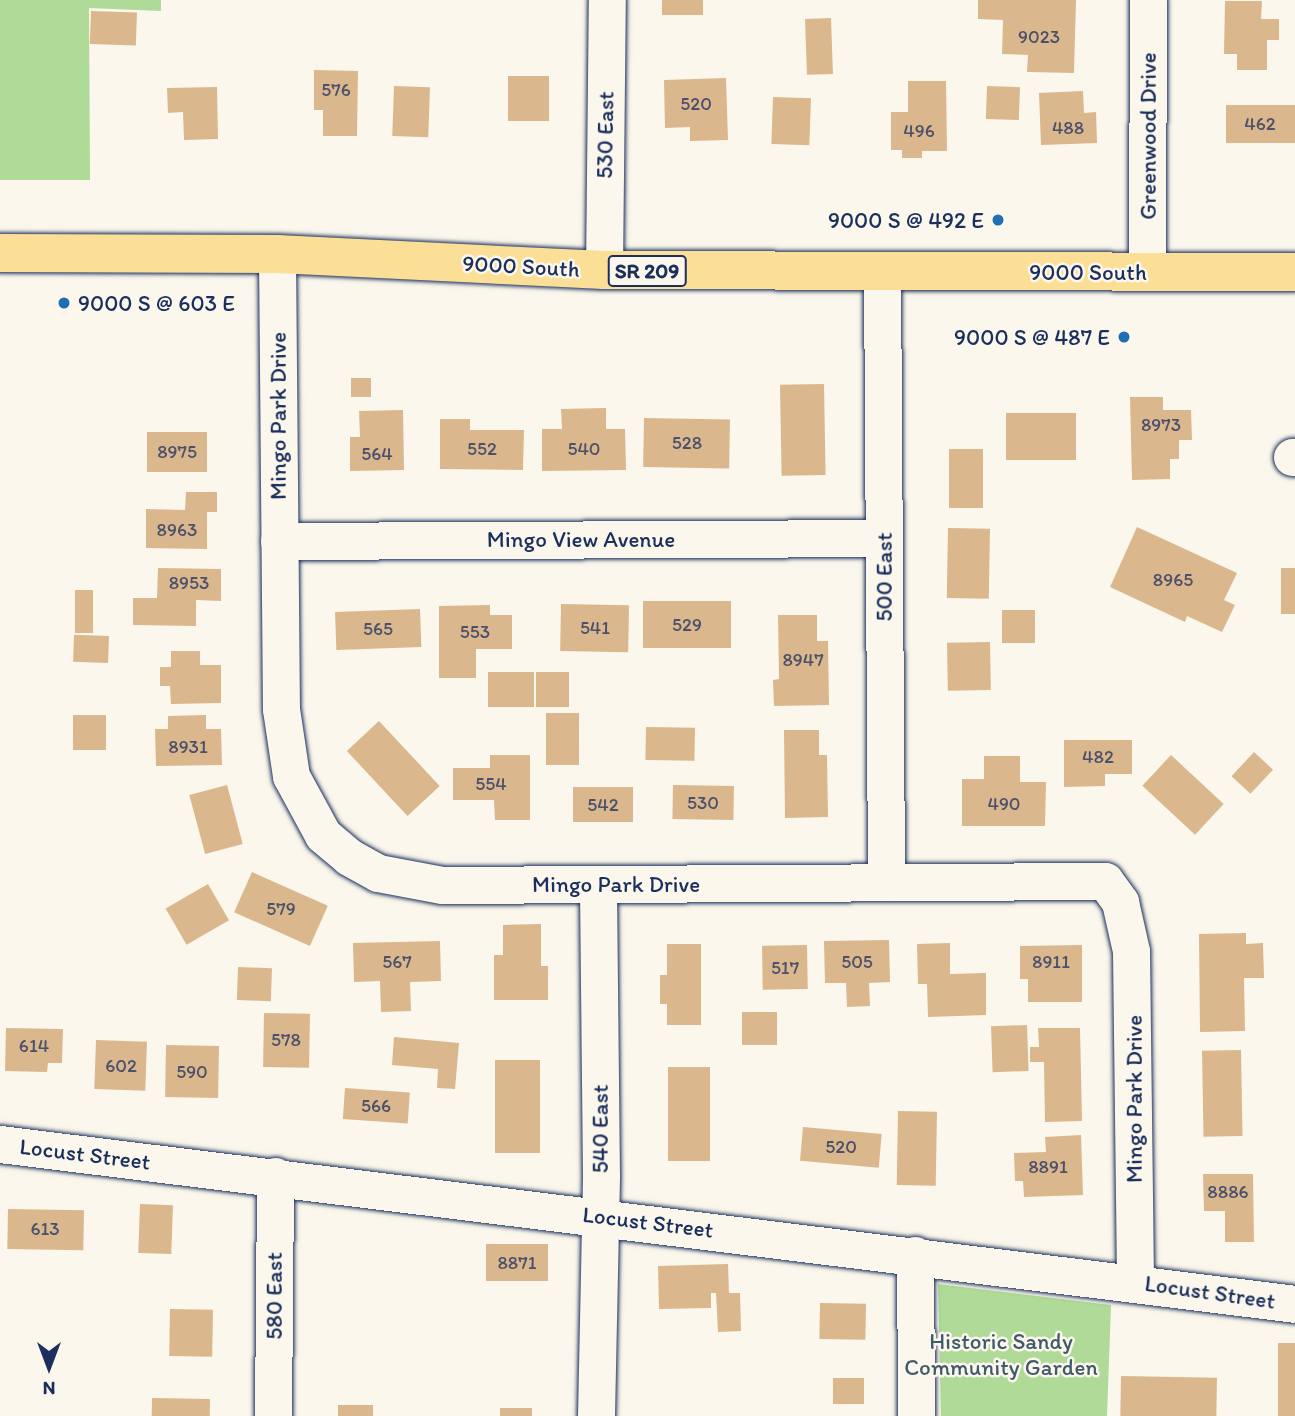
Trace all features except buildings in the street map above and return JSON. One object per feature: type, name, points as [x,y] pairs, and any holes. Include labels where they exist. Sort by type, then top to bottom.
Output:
[{"type":"main road","name":"9000 South","points":[[0,253],[277,254],[604,270],[1295,272]]},
{"type":"street","name":"530 East","points":[[604,270],[607,0]]},
{"type":"street","name":"Greenwood Drive","points":[[1147,272],[1149,0]]},
{"type":"street","name":"Mingo Park Drive","points":[[277,254],[283,744],[305,808],[323,835],[348,857],[377,873],[409,883],[1105,881],[1120,902],[1133,972],[1135,1283]]},
{"type":"street","name":"500 East","points":[[882,272],[886,883]]},
{"type":"street","name":"Mingo View Avenue","points":[[279,541],[884,538]]},
{"type":"street","name":"540 East","points":[[596,1416],[598,884]]},
{"type":"street","name":"Locust Street","points":[[0,1144],[1295,1304]]},
{"type":"street","name":"580 East","points":[[273,1416],[275,1176]]},
{"type":"street","points":[[915,1255],[916,1416]]},
{"type":"green space","points":[[0,0],[161,0],[161,11],[89,8],[90,180],[0,180]]},
{"type":"green space","name":"Historic Sandy Community Garden","points":[[938,1284],[1111,1305],[1107,1416],[941,1416]]},
{"type":"place","name":"9000 S @ 492 E","points":[[998,220]]},
{"type":"place","name":"9000 S @ 603 E","points":[[64,303]]},
{"type":"place","name":"9000 S @ 487 E","points":[[1124,337]]}]
